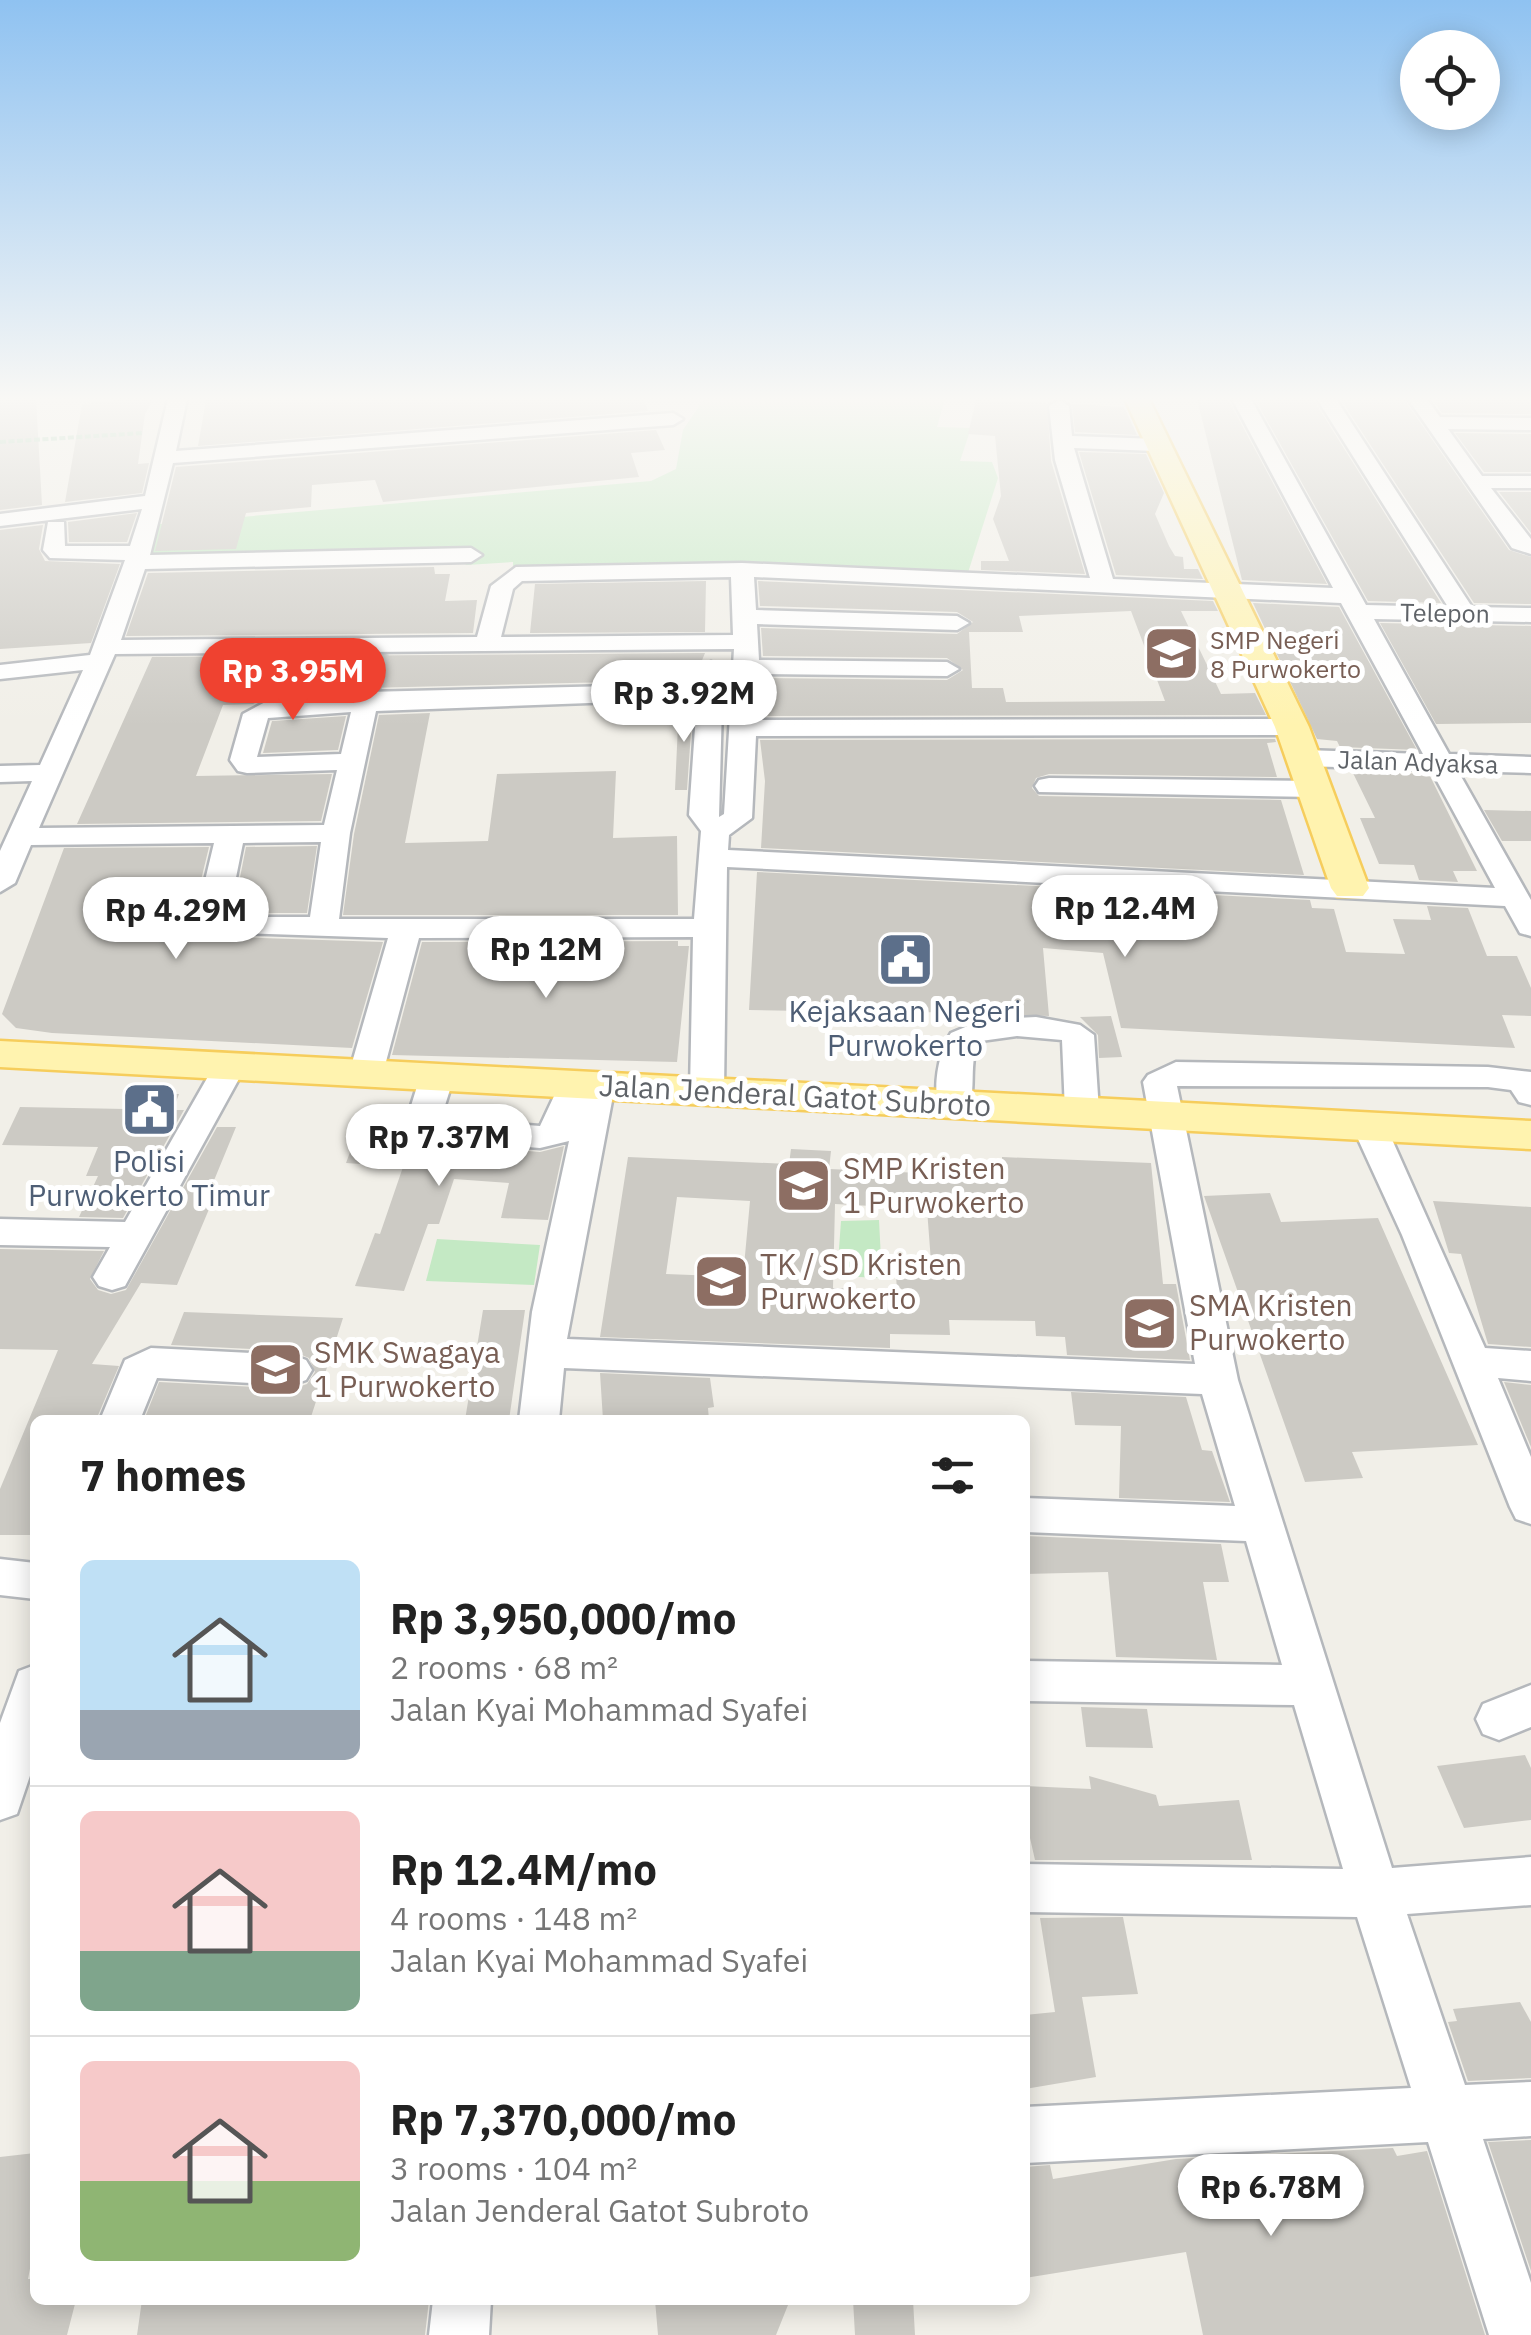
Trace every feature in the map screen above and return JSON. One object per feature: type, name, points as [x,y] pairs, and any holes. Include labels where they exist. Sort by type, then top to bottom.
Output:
[{"type":"main road","points":[[1189,508],[1233,594],[1305,758],[1350,888]]},
{"type":"main road","name":"Jalan Jenderal Gatot Subroto","points":[[0,1054],[1531,1135]]},
{"type":"street","points":[[0,520],[98,508]]},
{"type":"street","points":[[0,883],[103,654],[152,508]]},
{"type":"street","points":[[1081,508],[1104,587]]},
{"type":"street","points":[[1302,508],[1531,927]]},
{"type":"street","points":[[1396,508],[1464,613]]},
{"type":"street","points":[[1496,508],[1520,543],[1531,547]]},
{"type":"street","points":[[56,526],[54,550],[58,554],[471,555]]},
{"type":"street","points":[[714,845],[738,818],[746,642],[742,570]]},
{"type":"street","name":"Telepon","points":[[488,643],[502,586],[516,574],[742,570],[1233,594],[1531,615]]},
{"type":"street","points":[[0,672],[103,654],[488,643],[746,642],[957,623]]},
{"type":"street","points":[[706,1091],[708,928],[714,845],[702,815],[711,642]]},
{"type":"street","points":[[746,642],[947,669]]},
{"type":"street","points":[[350,762],[317,735],[365,702],[711,691]]},
{"type":"street","points":[[325,926],[336,833],[365,702]]},
{"type":"street","points":[[742,728],[1305,758]]},
{"type":"street","points":[[1049,786],[1305,758]]},
{"type":"street","name":"Jalan Adyaksa","points":[[1305,758],[1531,765]]},
{"type":"street","points":[[0,774],[50,773]]},
{"type":"street","points":[[22,837],[336,833]]},
{"type":"street","points":[[230,837],[212,914],[216,926],[708,928]]},
{"type":"street","points":[[714,845],[1515,898]]},
{"type":"street","points":[[366,1073],[406,929]]},
{"type":"street","points":[[954,1104],[961,1042],[969,1032],[984,1028],[1056,1029],[1078,1034],[1082,1112]]},
{"type":"street","points":[[112,1278],[230,1066]]},
{"type":"street","points":[[1519,2335],[1375,1892],[1218,1380],[1160,1082],[1176,1072],[1513,1079],[1521,1080],[1531,1094]]},
{"type":"street","points":[[540,1415],[587,1085]]},
{"type":"street","points":[[1369,1126],[1420,1234],[1531,1507]]},
{"type":"street","points":[[0,1232],[138,1235]]},
{"type":"street","points":[[546,1353],[1218,1380]]},
{"type":"street","points":[[1471,1361],[1531,1366]]},
{"type":"street","points":[[124,1409],[139,1370],[152,1364],[292,1370]]},
{"type":"street","points":[[1030,1515],[1262,1524]]},
{"type":"street","points":[[0,1577],[30,1580]]},
{"type":"street","points":[[1030,1681],[1312,1685]]},
{"type":"street","points":[[0,1798],[30,1700]]},
{"type":"street","points":[[1030,1888],[1375,1892],[1531,1880]]},
{"type":"street","points":[[1030,2136],[1531,2109]]},
{"type":"street","points":[[459,2335],[462,2305]]},
{"type":"green space","points":[[344,508],[989,508],[966,579],[669,567],[513,567],[513,562],[467,565],[435,552],[136,562],[150,525]]},
{"type":"green space","points":[[879,1220],[882,1278],[837,1276],[841,1221]]},
{"type":"green space","points":[[437,1239],[540,1245],[534,1285],[426,1281]]},
{"type":"building","points":[[166,508],[301,508],[246,513],[236,549],[155,551]]},
{"type":"building","points":[[997,508],[1065,508],[1085,574],[981,570],[981,561],[1009,561],[993,519]]},
{"type":"building","points":[[1096,508],[1158,508],[1155,514],[1175,556],[1183,557],[1184,569],[1198,569],[1203,579],[1116,575]]},
{"type":"building","points":[[1224,508],[1286,508],[1327,584],[1242,580]]},
{"type":"building","points":[[1316,508],[1381,508],[1441,603],[1368,601]]},
{"type":"building","points":[[1412,508],[1480,508],[1509,550],[1531,557],[1531,604],[1474,603]]},
{"type":"building","points":[[1511,508],[1531,508],[1531,533]]},
{"type":"building","points":[[137,513],[127,542],[69,542],[68,522]]},
{"type":"building","points":[[43,525],[39,549],[45,561],[120,564],[91,643],[0,649],[0,530]]},
{"type":"building","points":[[434,567],[435,574],[450,574],[445,601],[477,600],[473,633],[126,636],[148,573]]},
{"type":"building","points":[[706,581],[705,632],[530,633],[535,584]]},
{"type":"building","points":[[758,581],[1213,601],[1218,611],[1181,611],[1221,694],[1255,693],[1266,715],[761,716],[763,678],[947,680],[963,670],[947,658],[763,656],[761,628],[957,634],[973,622],[957,612],[760,606]],"holes":[[[1131,611],[1165,701],[1006,702],[1003,688],[972,688],[969,632],[1023,632],[1019,616]]]},
{"type":"building","points":[[1253,603],[1339,607],[1417,750],[1340,747],[1337,741],[1317,739]]},
{"type":"building","points":[[1380,623],[1531,626],[1531,723],[1436,724]]},
{"type":"building","points":[[705,653],[694,680],[366,688],[271,695],[253,704],[223,705],[196,776],[332,774],[321,821],[77,824],[152,657]]},
{"type":"building","points":[[679,703],[693,703],[687,790],[675,790]]},
{"type":"building","points":[[430,713],[405,843],[488,841],[497,774],[616,771],[613,838],[677,836],[678,915],[343,915],[354,834],[379,715]]},
{"type":"building","points":[[346,716],[338,750],[263,753],[272,721]]},
{"type":"building","points":[[760,740],[1276,742],[1267,743],[1277,777],[1049,774],[1036,778],[1032,788],[1039,796],[1281,800],[1304,875],[761,848],[765,781]]},
{"type":"building","points":[[1352,771],[1429,774],[1477,871],[1453,871],[1458,882],[1419,880],[1414,865],[1379,864],[1360,818],[1375,818]]},
{"type":"building","points":[[1484,810],[1531,811],[1531,841],[1502,841]]},
{"type":"building","points":[[317,846],[307,913],[233,913],[246,847]]},
{"type":"building","points":[[209,847],[193,913],[205,936],[383,942],[352,1048],[52,1033],[16,1028],[2,1014],[64,848]]},
{"type":"building","points":[[757,872],[1310,900],[1312,908],[1334,909],[1346,952],[1405,954],[1393,919],[1431,920],[1427,906],[1468,908],[1487,956],[1517,956],[1531,988],[1531,1016],[1502,1015],[1515,1048],[1121,1028],[1103,953],[1043,948],[1049,1016],[934,1012],[901,1014],[901,1022],[863,1021],[862,1012],[749,1010]]},
{"type":"building","points":[[678,941],[678,946],[689,946],[677,1062],[392,1055],[422,942]]},
{"type":"building","points":[[1111,1016],[1122,1057],[1099,1058],[1098,1035],[1080,1017]]},
{"type":"building","points":[[133,1093],[179,1094],[173,1110],[184,1110],[123,1218],[79,1217],[98,1176],[86,1176],[98,1147],[2,1145],[20,1107],[126,1109]]},
{"type":"building","points":[[367,1106],[405,1108],[396,1133],[420,1143],[540,1152],[564,1146],[548,1220],[501,1218],[509,1183],[454,1179],[439,1224],[428,1224],[404,1291],[355,1286],[375,1233],[380,1234],[403,1167],[346,1163]]},
{"type":"building","points":[[217,1127],[236,1127],[208,1195],[215,1195],[177,1285],[141,1283],[92,1364],[119,1366],[98,1415],[31,1415],[58,1350],[0,1349],[0,1249],[104,1251],[90,1279],[98,1290],[111,1294],[126,1290]]},
{"type":"building","points":[[791,1149],[831,1151],[829,1169],[944,1174],[944,1161],[1002,1163],[1002,1157],[1151,1163],[1163,1284],[1176,1284],[1190,1360],[1067,1355],[1065,1337],[1036,1336],[1035,1321],[949,1320],[950,1335],[890,1334],[890,1348],[600,1337],[628,1157],[789,1164]],"holes":[[[677,1197],[750,1201],[743,1277],[666,1274]],[[835,1204],[927,1209],[931,1262],[895,1262],[897,1290],[833,1288]]]},
{"type":"building","points":[[1270,1193],[1281,1222],[1378,1218],[1478,1445],[1352,1452],[1363,1478],[1305,1482],[1204,1196]]},
{"type":"building","points":[[1433,1201],[1531,1207],[1531,1347],[1488,1344],[1461,1254],[1449,1253]]},
{"type":"building","points":[[483,1310],[525,1310],[510,1415],[466,1415]]},
{"type":"building","points":[[184,1312],[343,1318],[312,1415],[146,1415],[159,1382],[292,1389],[307,1384],[315,1372],[309,1358],[292,1351],[171,1345]]},
{"type":"building","points":[[600,1373],[710,1378],[714,1407],[708,1408],[709,1415],[603,1415]]},
{"type":"building","points":[[1504,1382],[1531,1385],[1531,1447]]},
{"type":"building","points":[[1071,1392],[1186,1397],[1202,1450],[1212,1451],[1230,1502],[1119,1498],[1121,1426],[1075,1425]]},
{"type":"building","points":[[30,1417],[30,1535],[0,1535],[0,1489]]},
{"type":"building","points":[[1030,1536],[1221,1544],[1229,1582],[1203,1582],[1217,1660],[1116,1657],[1108,1572],[1030,1574]]},
{"type":"building","points":[[1081,1707],[1147,1709],[1153,1748],[1086,1747]]},
{"type":"building","points":[[1525,1755],[1531,1768],[1531,1820],[1464,1828],[1437,1766]]},
{"type":"building","points":[[1089,1776],[1156,1795],[1159,1806],[1239,1800],[1252,1860],[1035,1860],[1030,1838],[1030,1786],[1091,1789]]},
{"type":"building","points":[[1123,1917],[1138,1994],[1082,1997],[1096,2077],[1030,2088],[1030,2014],[1055,2012],[1040,1918]]},
{"type":"building","points":[[1520,2002],[1531,2022],[1531,2078],[1468,2081],[1448,2022],[1457,2021],[1453,2009]]},
{"type":"building","points":[[1531,2140],[1531,2271],[1488,2142]]},
{"type":"building","points":[[1393,2148],[1397,2156],[1427,2151],[1485,2335],[1203,2335],[1186,2252],[1030,2277],[1030,2167],[1050,2165],[1053,2179],[1176,2159]]},
{"type":"building","points":[[30,2154],[30,2305],[75,2305],[67,2335],[0,2335],[0,2157]]},
{"type":"building","points":[[141,2305],[428,2305],[425,2335],[137,2335]]},
{"type":"building","points":[[655,2305],[788,2305],[776,2335],[658,2335]]},
{"type":"building","points":[[853,2305],[913,2305],[915,2335],[855,2335]]},
{"type":"tunnel","points":[[366,700],[376,652]]},
{"type":"place","name":"SMP Negeri 8 Purwokerto","points":[[1171,654]]},
{"type":"place","name":"Kejaksaan Negeri Purwokerto","points":[[905,959]]},
{"type":"place","name":"Polisi Purwokerto Timur","points":[[149,1109]]},
{"type":"place","name":"SMP Kristen 1 Purwokerto","points":[[804,1186]]},
{"type":"place","name":"TK / SD Kristen Purwokerto","points":[[721,1282]]},
{"type":"place","name":"SMA Kristen Purwokerto","points":[[1150,1323]]},
{"type":"place","name":"SMK Swagaya 1 Purwokerto","points":[[275,1370]]}]
